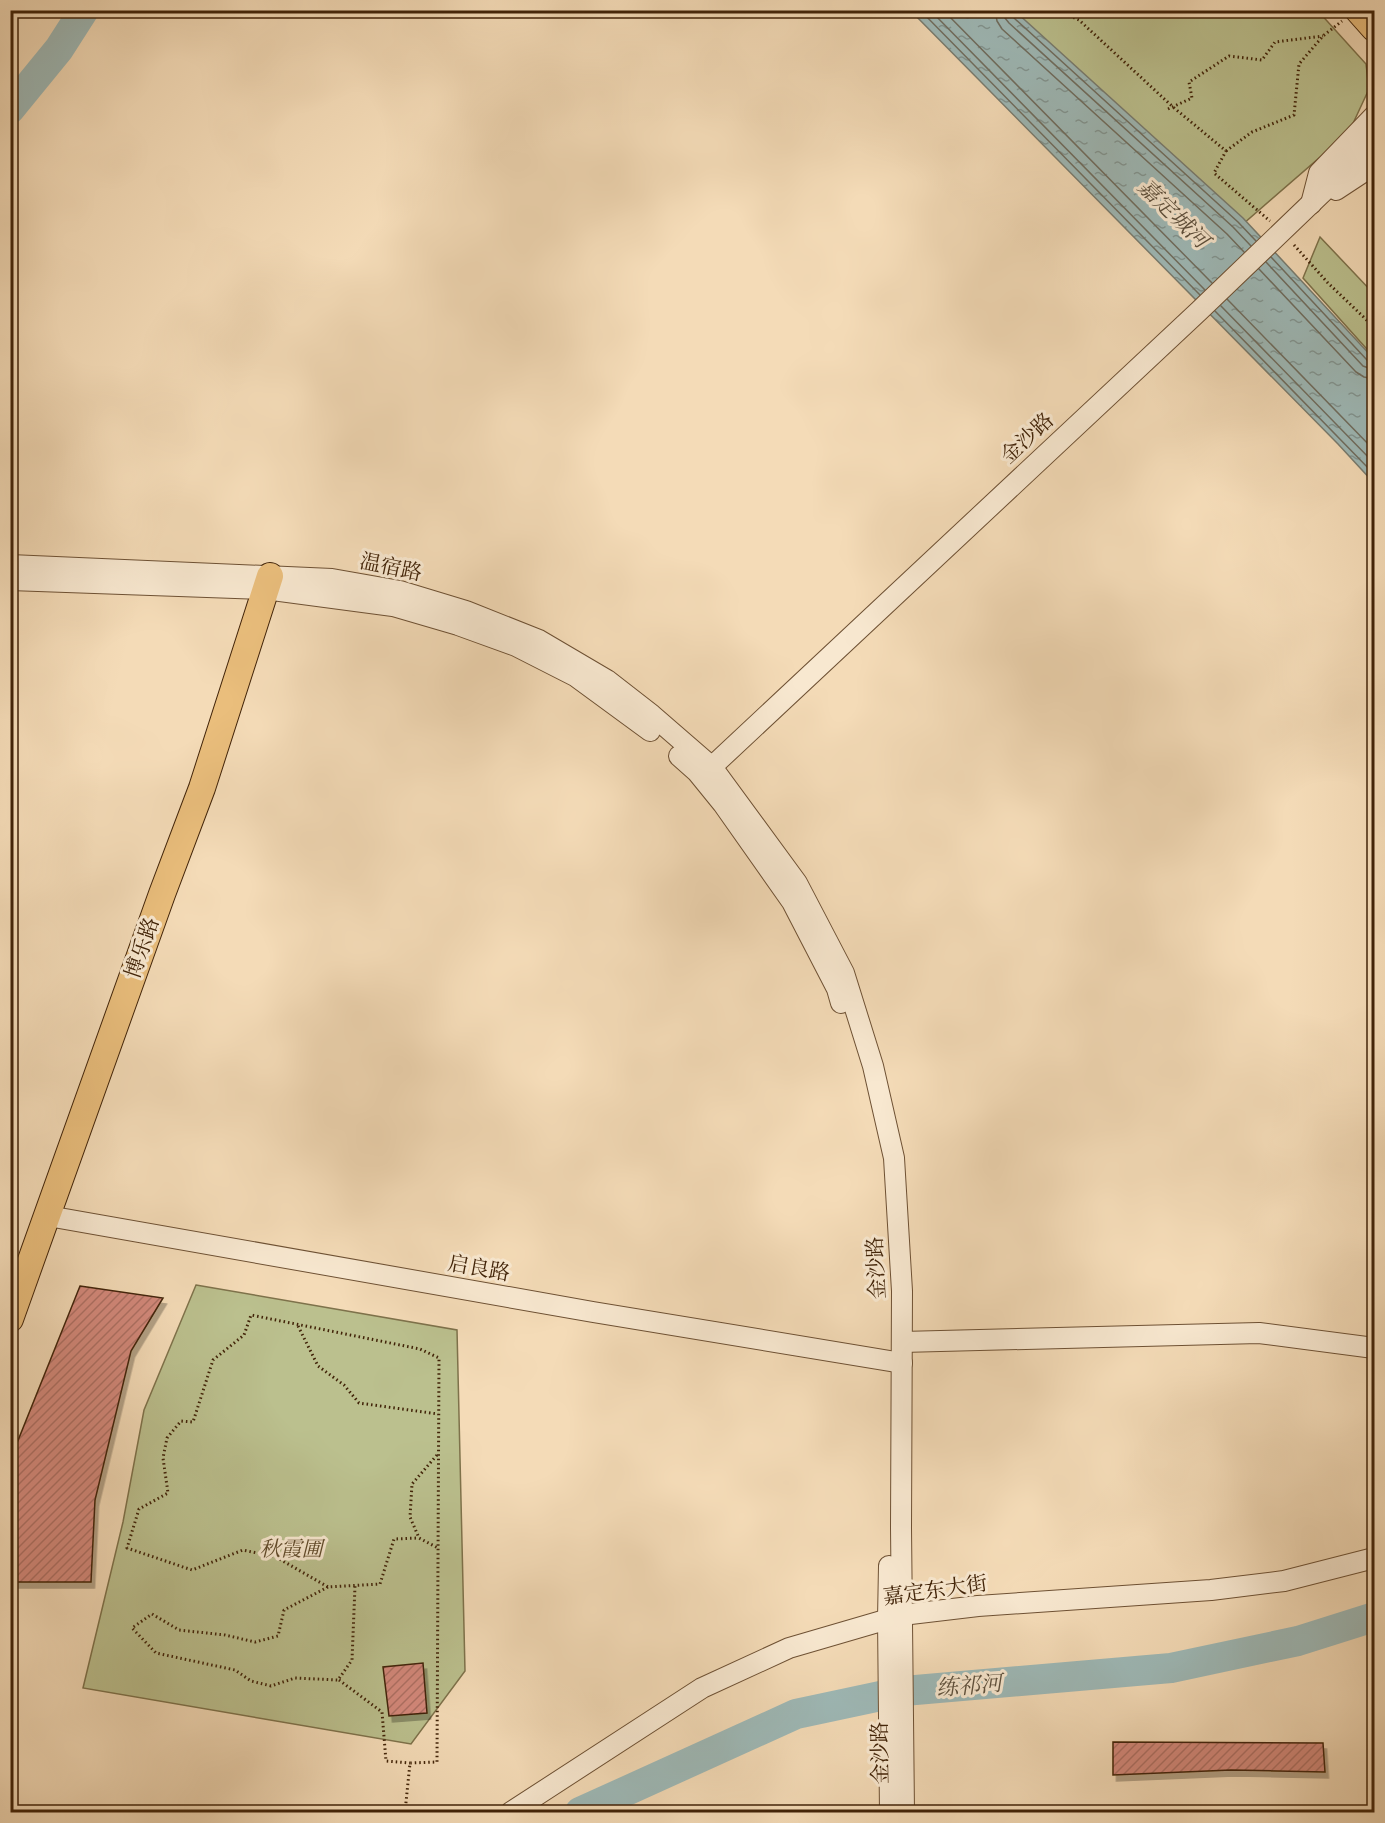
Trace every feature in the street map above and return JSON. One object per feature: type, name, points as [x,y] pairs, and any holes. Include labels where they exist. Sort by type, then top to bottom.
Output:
[{"type":"main road","points":[[1351,15],[1374,28]]},
{"type":"main road","name":"博乐路","points":[[10,1319],[202,788],[267,583]]},
{"type":"street","points":[[1311,204],[1319,173],[1374,116]]},
{"type":"street","name":"金沙路","points":[[904,1812],[903,1681],[895,1617],[898,1362],[902,1342],[902,1292],[894,1158],[873,1066],[844,973],[797,883],[706,772],[1199,311],[1374,143]]},
{"type":"street","points":[[1311,204],[1356,179],[1374,165]]},
{"type":"street","points":[[10,565],[267,583],[393,606],[458,625],[516,646],[575,676],[706,772],[723,804],[792,902],[837,989],[879,1135],[885,1182],[898,1362]]},
{"type":"street","points":[[10,580],[267,583]]},
{"type":"street","name":"启良路","points":[[48,1216],[593,1312],[898,1362]]},
{"type":"street","points":[[902,1342],[1258,1333],[1374,1348]]},
{"type":"street","name":"嘉定东大街","points":[[511,1812],[702,1688],[789,1648],[895,1617],[978,1606],[1211,1590],[1284,1581],[1374,1558]]},
{"type":"street","points":[[890,1812],[895,1617]]},
{"type":"path","points":[[1057,10],[1079,20],[1173,107],[1226,151]]},
{"type":"path","points":[[1351,15],[1323,36],[1299,64],[1294,115],[1252,132],[1226,151],[1214,173],[1374,327]]},
{"type":"path","points":[[1168,109],[1192,98],[1189,82],[1229,56],[1262,60],[1275,42],[1323,36]]},
{"type":"path","points":[[327,1587],[276,1557],[243,1550],[192,1570],[127,1548],[139,1509],[168,1493],[163,1458],[167,1438],[181,1421],[193,1422],[213,1360],[244,1335],[250,1315],[420,1348],[439,1359],[437,1762],[386,1761],[382,1712],[338,1680],[296,1677],[271,1686],[251,1682],[235,1670],[156,1653],[132,1628],[152,1614],[179,1630],[225,1635],[255,1642],[278,1636],[284,1610],[327,1587],[380,1584],[394,1539],[419,1538],[438,1548]]},
{"type":"path","points":[[298,1324],[318,1366],[344,1385],[359,1403],[438,1414]]},
{"type":"path","points":[[419,1538],[410,1517],[412,1484],[438,1454]]},
{"type":"path","points":[[338,1680],[352,1660],[355,1586]]},
{"type":"path","points":[[405,1812],[410,1763]]},
{"type":"green space","points":[[1007,11],[1318,11],[1366,64],[1369,89],[1349,132],[1243,224]]},
{"type":"green space","points":[[1320,237],[1374,294],[1374,357],[1303,278]]},
{"type":"green space","name":"秋霞圃","points":[[196,1285],[457,1330],[465,1671],[411,1744],[83,1688],[123,1522],[144,1410]]},
{"type":"water","name":"嘉定城河","points":[[911,11],[1015,11],[1243,218],[1374,359],[1374,483],[1338,444]]},
{"type":"building","points":[[80,1286],[163,1298],[131,1351],[95,1500],[91,1582],[10,1582],[10,1538],[17,1443]]},
{"type":"building","points":[[423,1663],[427,1713],[389,1716],[383,1667]]},
{"type":"building","points":[[1113,1742],[1323,1743],[1325,1772],[1231,1770],[1113,1775]]},
{"type":"waterway","points":[[10,109],[59,49],[84,10]]},
{"type":"waterway","name":"练祁河","points":[[580,1812],[796,1714],[904,1691],[1171,1668],[1298,1641],[1374,1617]]}]
